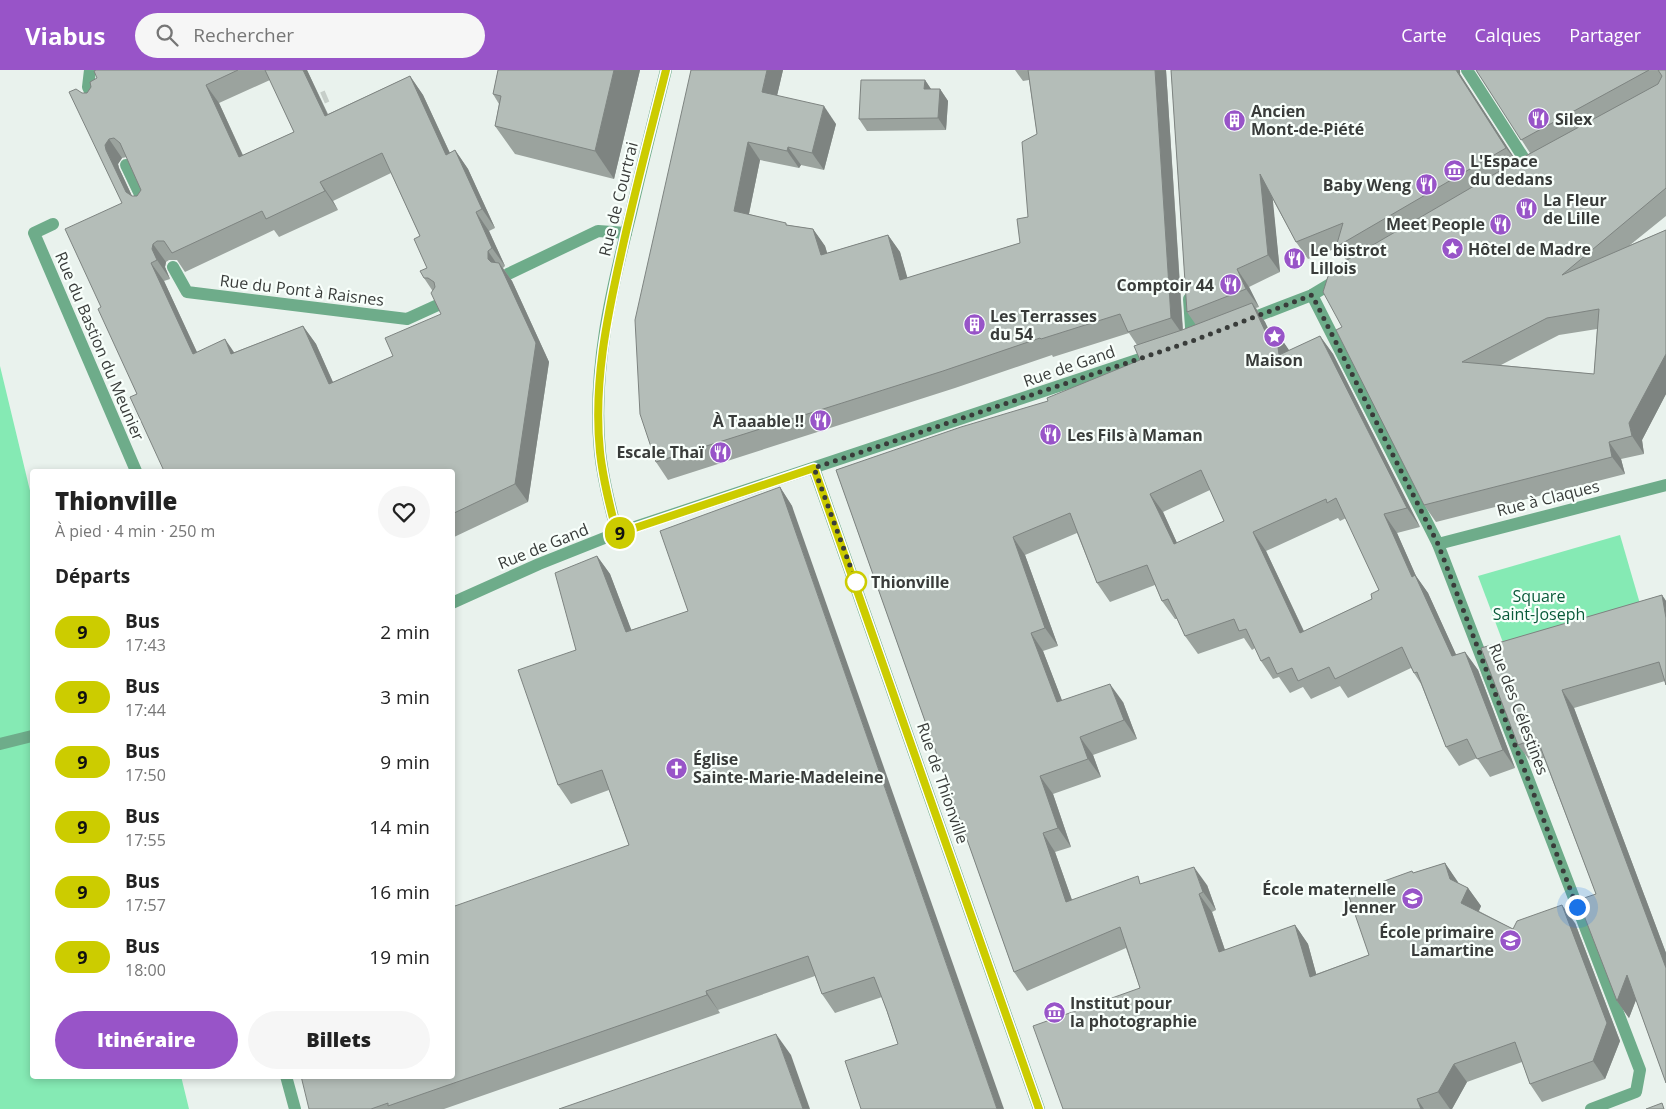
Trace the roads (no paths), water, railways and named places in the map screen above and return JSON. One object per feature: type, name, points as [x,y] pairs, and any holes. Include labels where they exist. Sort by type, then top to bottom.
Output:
[{"type":"street","points":[[90,70],[88,87],[96,104]]},
{"type":"street","name":"Rue de Courtrai","points":[[617,534],[607,498],[600,452],[599,386],[604,336],[626,233],[666,70]]},
{"type":"street","points":[[1468,70],[1530,168]]},
{"type":"street","points":[[126,165],[146,207]]},
{"type":"street","name":"Rue du Bastion du Meunier","points":[[52,224],[34,233],[135,469]]},
{"type":"street","points":[[508,274],[598,231],[626,233]]},
{"type":"street","name":"Rue du Pont à Raisnes","points":[[173,267],[187,292],[407,319],[440,304]]},
{"type":"street","points":[[1229,327],[1312,295],[1345,275]]},
{"type":"street","points":[[1188,283],[1192,341]]},
{"type":"street","name":"Rue des Célestines","points":[[1312,295],[1438,544],[1640,1070],[1636,1092],[1591,1109]]},
{"type":"street","name":"Rue de Gand","points":[[455,602],[539,564],[617,534],[1164,351]]},
{"type":"street","name":"Rue de Thionville","points":[[814,468],[1039,1109]]},
{"type":"street","points":[[1666,473],[1666,486]]},
{"type":"street","name":"Rue à Claques","points":[[1438,544],[1666,486]]},
{"type":"street","points":[[0,744],[30,736]]},
{"type":"street","points":[[287,1079],[295,1109]]},
{"type":"tunnel","points":[[306,105],[327,96]]},
{"type":"place","name":"Silex","points":[[1539,119]]},
{"type":"place","name":"Ancien Mont-de-Piété","points":[[1235,120]]},
{"type":"place","name":"L'Espace du dedans","points":[[1454,170]]},
{"type":"place","name":"Baby Weng","points":[[1427,185]]},
{"type":"place","name":"La Fleur de Lille","points":[[1527,209]]},
{"type":"place","name":"Meet People","points":[[1501,224]]},
{"type":"place","name":"Hôtel de Madre","points":[[1452,249]]},
{"type":"place","name":"Le bistrot Lillois","points":[[1294,259]]},
{"type":"place","name":"Comptoir 44","points":[[1230,285]]},
{"type":"place","name":"Les Terrasses du 54","points":[[974,325]]},
{"type":"place","name":"Maison","points":[[1274,336]]},
{"type":"place","name":"À Taaable !!","points":[[820,421]]},
{"type":"place","name":"Les Fils à Maman","points":[[1051,435]]},
{"type":"place","name":"Escale Thaï","points":[[720,452]]},
{"type":"place","name":"Thionville","points":[[856,582]]},
{"type":"place","name":"Église Sainte-Marie-Madeleine","points":[[677,768]]},
{"type":"place","name":"École maternelle Jenner","points":[[1412,898]]},
{"type":"place","name":"École primaire Lamartine","points":[[1510,941]]},
{"type":"place","name":"Institut pour la photographie","points":[[1054,1012]]},
{"type":"park label","name":"Square Saint-Joseph","points":[[1539,605]]}]
